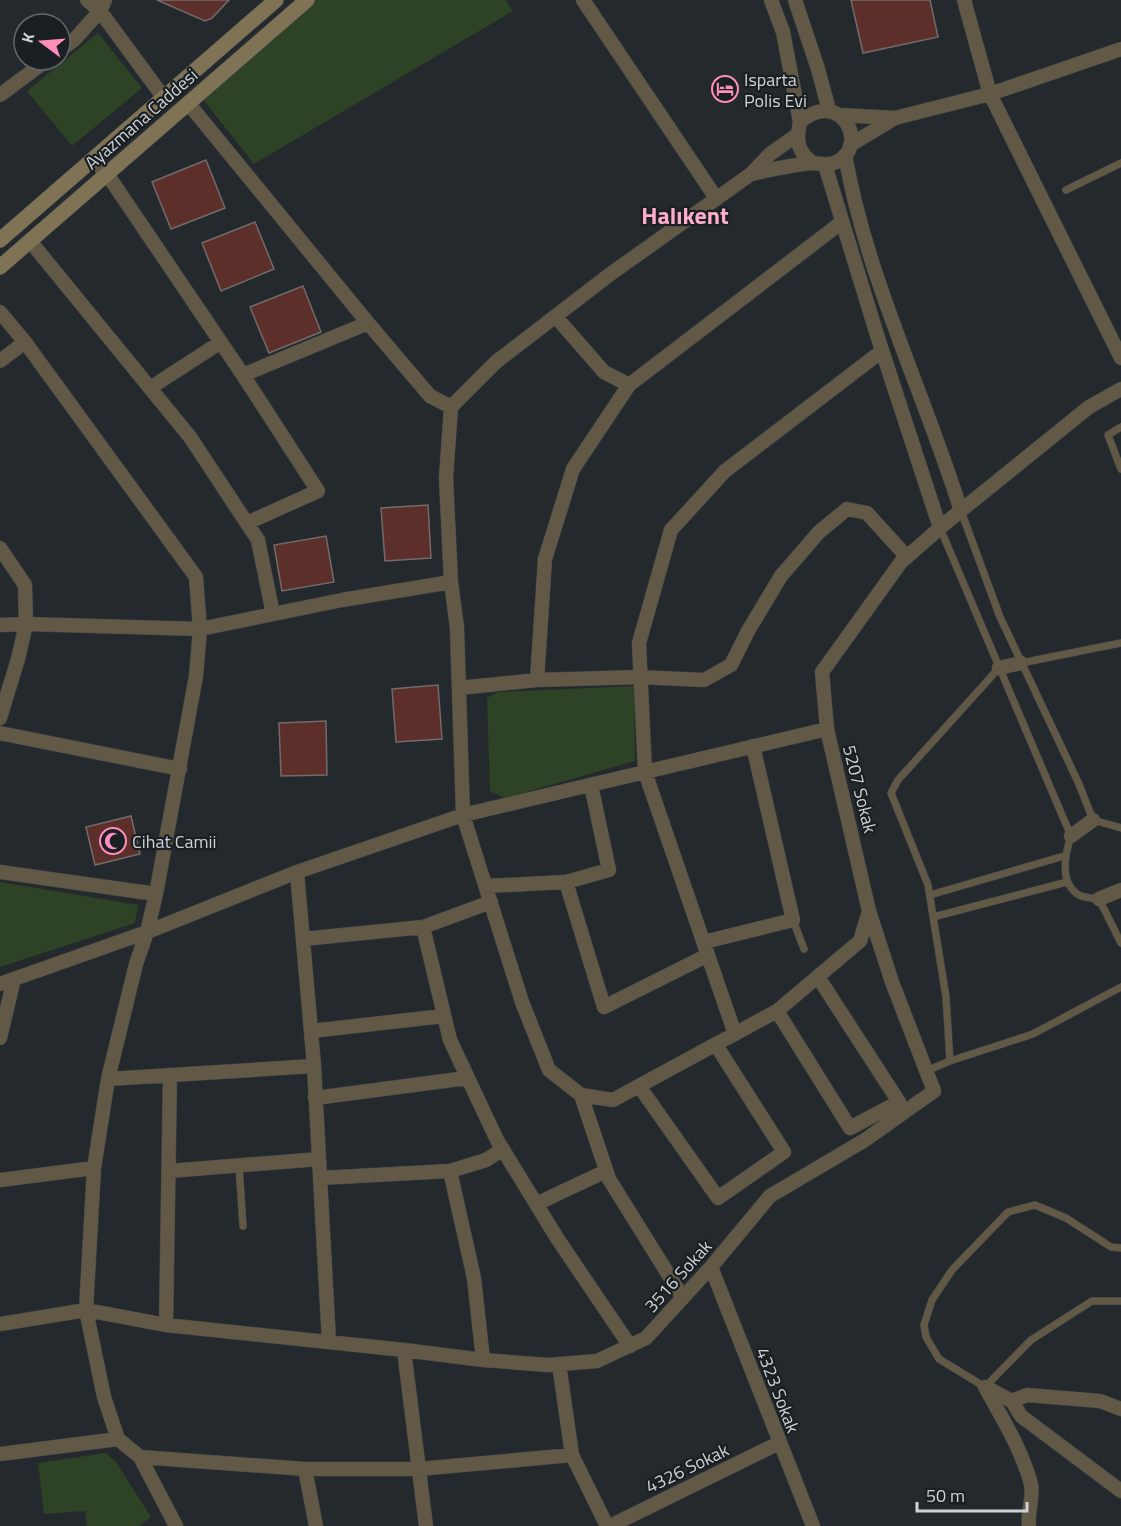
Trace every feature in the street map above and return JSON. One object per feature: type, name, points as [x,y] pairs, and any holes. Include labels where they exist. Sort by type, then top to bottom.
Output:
[{"type":"main road","name":"Ayazmana Caddesi","points":[[0,240],[276,0]]},
{"type":"main road","name":"Ayazmana Caddesi","points":[[0,267],[307,0]]},
{"type":"main road","points":[[196,70],[209,85]]},
{"type":"street","points":[[87,0],[102,5],[164,98]]},
{"type":"street","points":[[583,0],[716,198]]},
{"type":"street","points":[[771,0],[783,32],[799,128],[798,146],[804,156],[819,164],[842,222],[940,528]]},
{"type":"street","points":[[795,0],[835,113],[848,123],[851,134],[848,150],[856,211],[900,345],[961,511],[1089,407],[1121,389]]},
{"type":"street","points":[[964,0],[990,94],[1121,358]]},
{"type":"street","points":[[72,41],[102,5]]},
{"type":"street","points":[[869,911],[860,941],[777,1011],[613,1100],[581,1095],[549,1070],[522,1002],[463,815],[457,628],[446,478],[450,407],[496,362],[609,275],[751,174],[818,111],[895,118],[990,94],[1121,49]]},
{"type":"street","points":[[0,95],[31,72]]},
{"type":"street","points":[[188,103],[430,396],[450,407]]},
{"type":"street","points":[[751,174],[836,162],[848,150],[895,118]]},
{"type":"street","points":[[93,159],[107,174],[243,375],[318,491],[247,523]]},
{"type":"street","points":[[537,680],[545,559],[573,469],[629,385],[842,222]]},
{"type":"street","points":[[30,241],[190,437],[247,523],[258,540],[273,614]]},
{"type":"street","points":[[0,312],[25,342],[196,577],[200,629],[196,676],[156,894],[108,1079],[94,1168],[86,1310],[104,1397],[118,1439],[140,1457],[169,1523]]},
{"type":"street","points":[[556,316],[604,372],[629,385]]},
{"type":"street","points":[[243,375],[368,323]]},
{"type":"street","points":[[0,361],[25,342]]},
{"type":"street","points":[[150,388],[220,342]]},
{"type":"street","points":[[735,1034],[645,772],[639,643],[671,530],[724,471],[882,351]]},
{"type":"street","points":[[459,688],[537,680],[639,676],[704,680],[731,665],[748,631],[781,576],[819,532],[846,509],[867,513],[908,557]]},
{"type":"street","name":"5207 Sokak","points":[[934,1090],[892,982],[869,911],[827,729],[822,672],[901,562],[961,511]]},
{"type":"street","points":[[0,548],[25,585],[26,624],[0,718]]},
{"type":"street","points":[[0,625],[200,629],[342,600],[452,582]]},
{"type":"street","points":[[999,668],[1021,663]]},
{"type":"street","points":[[0,984],[147,932],[297,872],[463,815],[827,729]]},
{"type":"street","points":[[0,733],[180,769]]},
{"type":"street","points":[[566,882],[604,1007],[706,949],[793,920],[753,746]]},
{"type":"street","points":[[486,886],[566,882],[609,870],[591,785]]},
{"type":"street","points":[[1071,836],[1093,820]]},
{"type":"street","points":[[0,872],[156,894]]},
{"type":"street","points":[[297,872],[314,1066],[329,1342]]},
{"type":"street","points":[[1099,899],[1121,890]]},
{"type":"street","points":[[303,939],[423,927],[491,903]]},
{"type":"street","points":[[423,927],[450,1040],[467,1078],[503,1149],[557,1239],[630,1346]]},
{"type":"street","points":[[777,1011],[850,1128],[899,1102],[818,977]]},
{"type":"street","points":[[0,1038],[14,979]]},
{"type":"street","points":[[310,1031],[444,1016]]},
{"type":"street","points":[[639,1086],[718,1198],[784,1152],[716,1045]]},
{"type":"street","points":[[108,1079],[314,1066]]},
{"type":"street","points":[[166,1325],[170,1075]]},
{"type":"street","points":[[315,1098],[467,1078]]},
{"type":"street","name":"3516 Sokak","points":[[0,1324],[86,1310],[166,1325],[483,1360],[548,1365],[597,1361],[646,1338],[711,1267],[770,1197],[865,1140],[934,1090]]},
{"type":"street","points":[[581,1095],[609,1179],[683,1298]]},
{"type":"street","points":[[320,1178],[450,1171],[486,1160],[503,1149]]},
{"type":"street","points":[[169,1171],[319,1159]]},
{"type":"street","points":[[0,1180],[94,1168]]},
{"type":"street","points":[[450,1171],[474,1278],[483,1360]]},
{"type":"street","points":[[536,1204],[606,1171]]},
{"type":"street","name":"4323 Sokak","points":[[711,1267],[813,1526]]},
{"type":"street","points":[[404,1350],[426,1526]]},
{"type":"street","points":[[559,1364],[572,1455],[609,1526]]},
{"type":"street","points":[[985,1388],[1012,1401],[1021,1416],[1121,1491]]},
{"type":"street","points":[[985,1388],[1010,1431],[1032,1486],[1029,1526]]},
{"type":"street","points":[[1012,1401],[1027,1395],[1100,1401],[1121,1409]]},
{"type":"street","points":[[0,1454],[118,1439]]},
{"type":"street","name":"4326 Sokak","points":[[609,1526],[779,1443]]},
{"type":"street","points":[[140,1457],[305,1469],[419,1469],[572,1455]]},
{"type":"street","points":[[305,1469],[316,1526]]},
{"type":"lane","points":[[1066,190],[1121,163]]},
{"type":"lane","points":[[1121,427],[1108,435],[1121,469]]},
{"type":"lane","points":[[961,511],[1000,616],[1079,784],[1093,820],[1121,828]]},
{"type":"lane","points":[[940,528],[1071,836],[1064,856],[1067,882],[1079,895],[1099,899],[1121,943]]},
{"type":"lane","points":[[1021,663],[1121,643]]},
{"type":"lane","points":[[950,1061],[946,997],[928,885],[891,793],[898,780],[999,668]]},
{"type":"lane","points":[[930,895],[1064,856]]},
{"type":"lane","points":[[933,917],[1067,882]]},
{"type":"lane","points":[[793,920],[804,949]]},
{"type":"lane","points":[[926,1071],[1033,1034],[1121,987]]},
{"type":"lane","points":[[239,1166],[243,1226]]},
{"type":"lane","points":[[1121,1248],[1111,1247],[1066,1218],[1035,1205],[1008,1212],[952,1270],[932,1300],[924,1325],[926,1337],[939,1359],[985,1388],[1030,1340],[1092,1301],[1121,1301]]},
{"type":"green space","points":[[313,0],[506,0],[513,11],[254,164],[202,98]]},
{"type":"green space","points":[[98,33],[142,88],[72,146],[27,91],[50,72],[72,72],[72,54]]},
{"type":"green space","points":[[634,686],[635,761],[505,798],[490,791],[487,698],[498,692]]},
{"type":"green space","points":[[0,882],[138,905],[135,923],[0,967]]},
{"type":"green space","points":[[106,1453],[116,1462],[151,1517],[139,1526],[87,1526],[85,1511],[44,1514],[38,1463]]},
{"type":"building","points":[[157,0],[229,0],[212,18],[205,21]]},
{"type":"building","points":[[851,0],[930,0],[938,37],[863,53]]},
{"type":"building","points":[[206,160],[225,208],[171,229],[152,182]]},
{"type":"building","points":[[255,222],[274,269],[221,291],[202,243]]},
{"type":"building","points":[[303,286],[321,332],[269,353],[250,307]]},
{"type":"building","points":[[428,505],[431,558],[385,561],[381,508]]},
{"type":"building","points":[[326,536],[334,582],[282,591],[274,545]]},
{"type":"building","points":[[438,685],[442,739],[396,742],[392,689]]},
{"type":"building","points":[[326,721],[327,775],[281,776],[279,723]]},
{"type":"building","name":"Cihat Camii","points":[[131,816],[140,854],[95,865],[86,827]]},
{"type":"place","name":"Isparta Polis Evi","points":[[725,89]]},
{"type":"place","name":"Cihat Camii","points":[[113,841]]},
{"type":"district","name":"Halıkent","points":[[685,215]]}]
